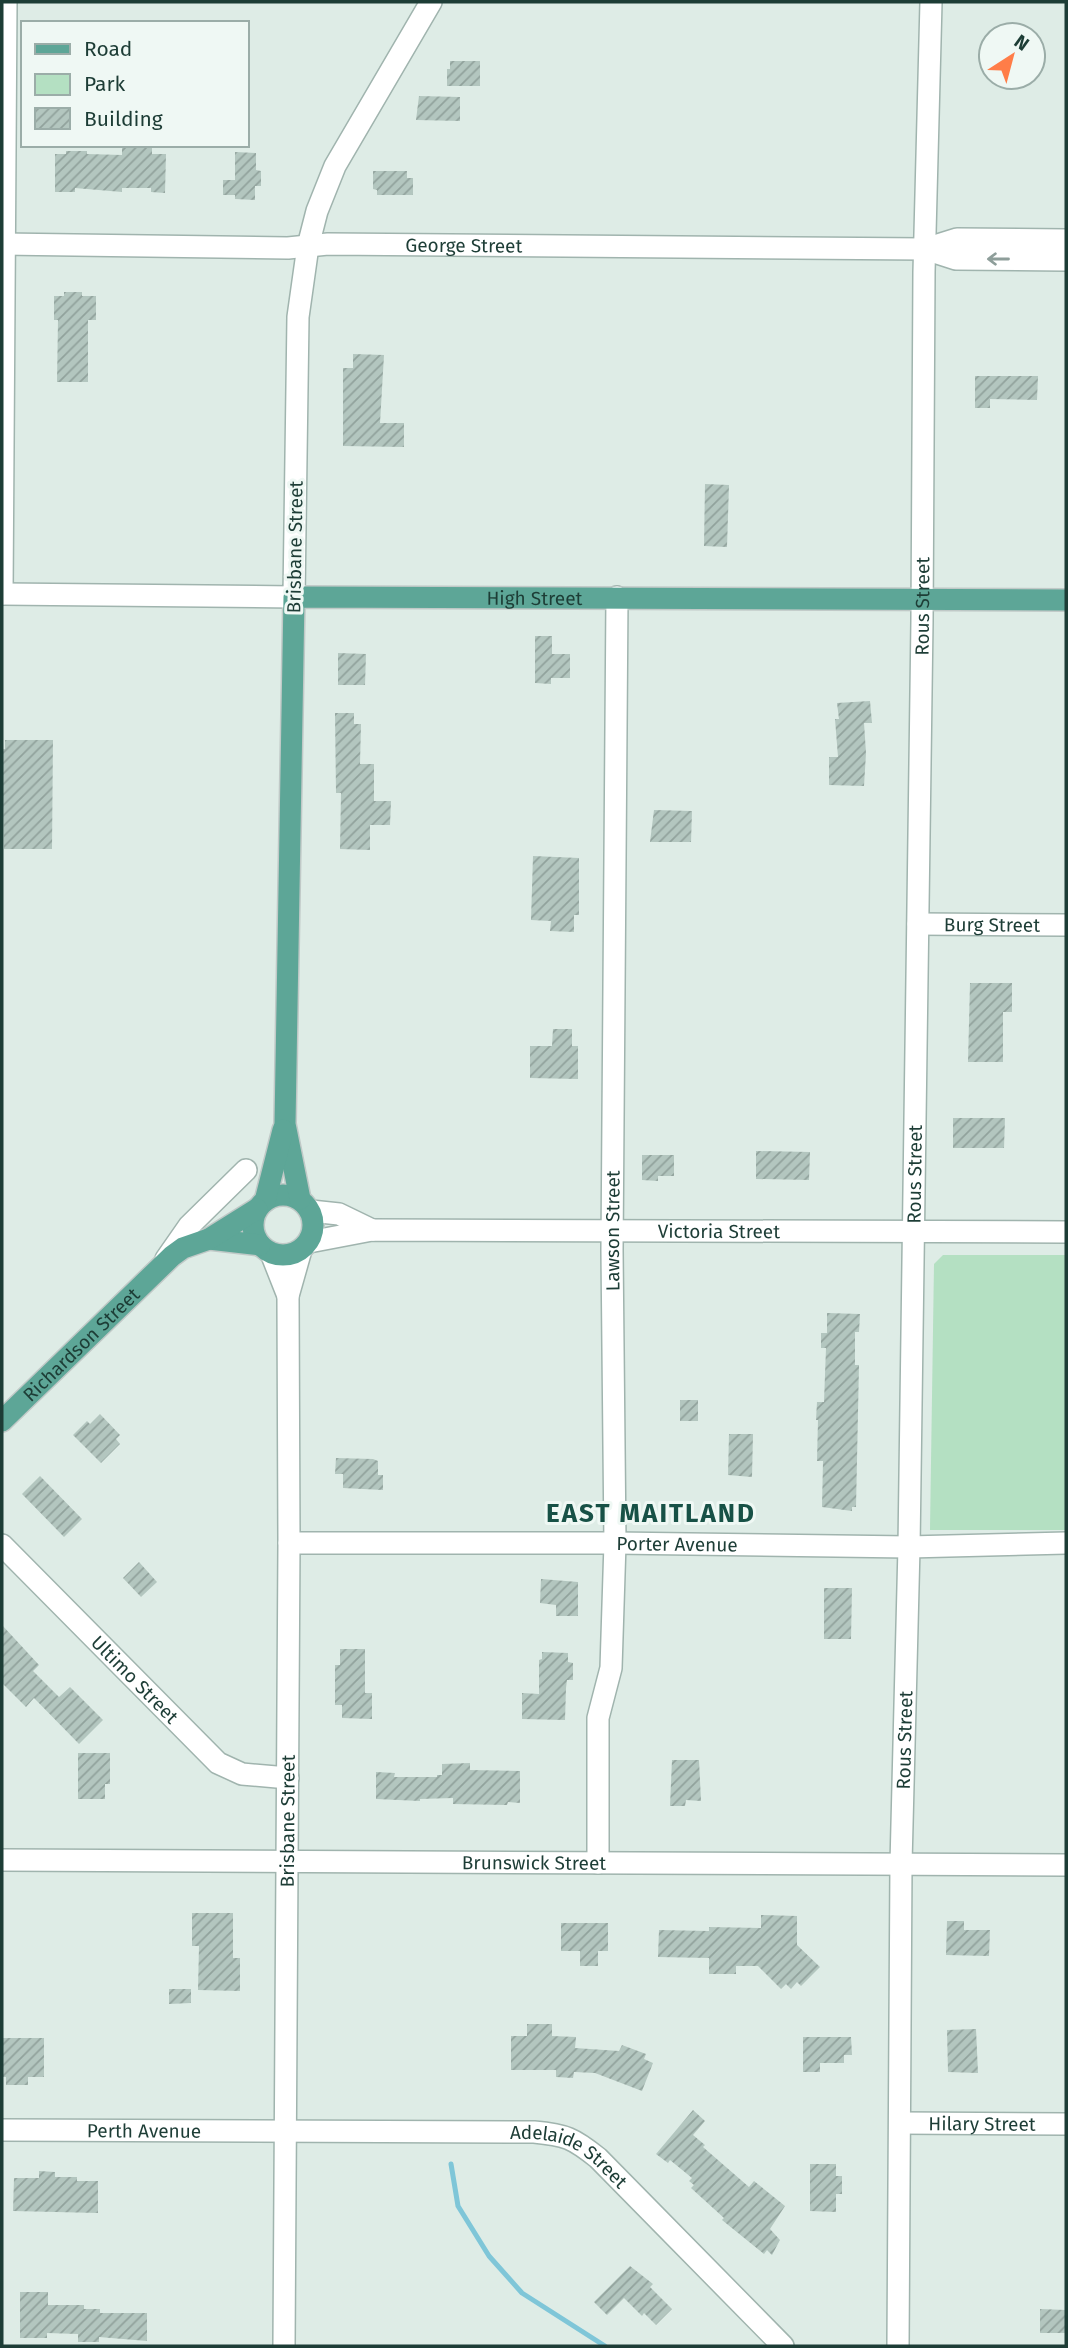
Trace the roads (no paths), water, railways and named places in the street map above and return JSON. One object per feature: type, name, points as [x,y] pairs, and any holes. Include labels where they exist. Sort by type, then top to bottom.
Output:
[{"type":"main road","name":"High Street","points":[[294,597],[1066,600]]},
{"type":"main road","name":"Brisbane Street","points":[[294,597],[285,1124],[305,1205]]},
{"type":"main road","name":"Brisbane Street","points":[[261,1205],[285,1124]]},
{"type":"main road","points":[[282,1194],[305,1205],[314,1227],[305,1246],[281,1256],[265,1249],[253,1227],[253,1218],[261,1205],[282,1194]]},
{"type":"main road","name":"Richardson Street","points":[[2,1421],[160,1266],[183,1248],[209,1239],[261,1205]]},
{"type":"main road","name":"Richardson Street","points":[[209,1239],[265,1249]]},
{"type":"street","points":[[2,594],[2,244],[6,2]]},
{"type":"street","name":"Brisbane Street","points":[[294,597],[298,317],[308,246],[317,211],[335,166],[431,2]]},
{"type":"street","name":"Rous Street","points":[[898,2346],[901,1864],[909,1547],[925,249],[931,2]]},
{"type":"street","name":"George Street","points":[[925,249],[957,239],[1066,240]]},
{"type":"street","name":"George Street","points":[[2,244],[288,248],[925,249],[956,259],[1066,260]]},
{"type":"street","name":"High Street","points":[[2,594],[294,597]]},
{"type":"street","name":"Lawson Street","points":[[598,1863],[598,1718],[611,1668],[615,1543],[612,1230],[617,597]]},
{"type":"street","name":"Burg Street","points":[[918,924],[1066,925]]},
{"type":"street","name":"Richardson Street","points":[[160,1266],[189,1226],[246,1170]]},
{"type":"street","name":"Victoria Street","points":[[305,1205],[339,1214],[372,1230]]},
{"type":"street","name":"Victoria Street","points":[[305,1246],[372,1230],[1066,1232]]},
{"type":"street","name":"Brisbane Street","points":[[284,2346],[288,1296],[305,1246]]},
{"type":"street","name":"Brisbane Street","points":[[265,1249],[288,1296]]},
{"type":"street","name":"Porter Avenue","points":[[289,1543],[615,1543],[909,1547],[1066,1543]]},
{"type":"street","name":"Ultimo Street","points":[[2,1545],[218,1763],[242,1774],[288,1778]]},
{"type":"street","name":"Brunswick Street","points":[[2,1860],[1066,1865]]},
{"type":"street","name":"Hilary Street","points":[[900,2123],[1066,2124]]},
{"type":"street","name":"Perth Avenue","points":[[2,2130],[284,2132]]},
{"type":"street","name":"Adelaide Street","points":[[284,2132],[563,2134],[598,2158],[783,2346]]},
{"type":"waterway","points":[[451,2164],[458,2206],[489,2256],[522,2293],[605,2346]]},
{"type":"district","name":"EAST MAITLAND","points":[[651,1513]]}]
